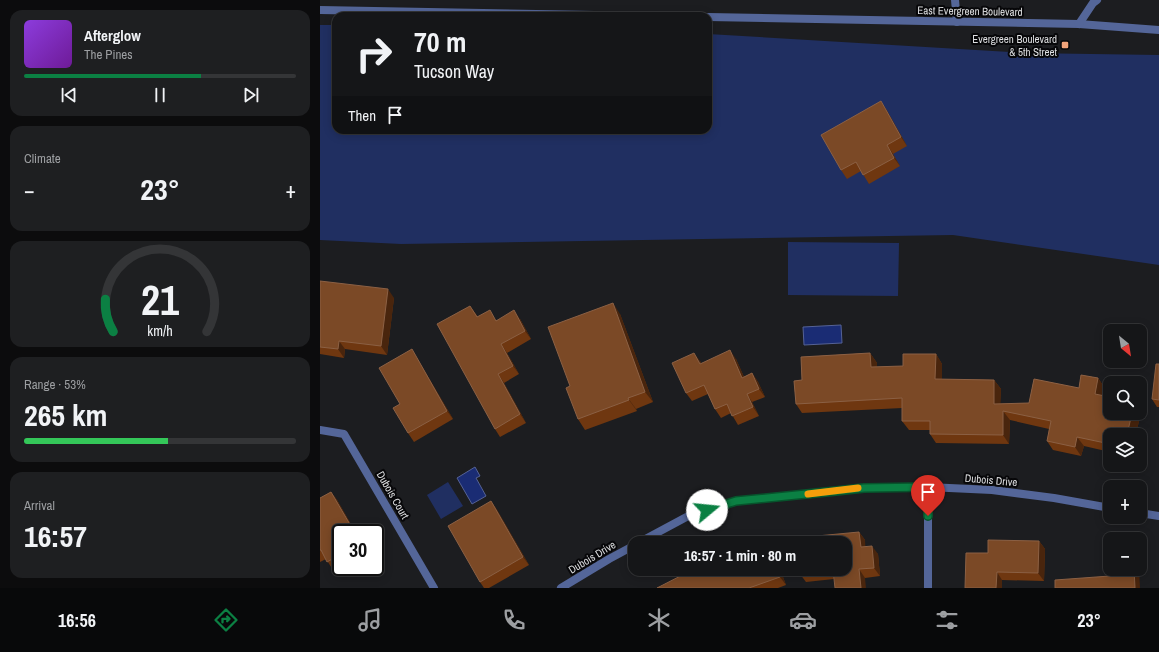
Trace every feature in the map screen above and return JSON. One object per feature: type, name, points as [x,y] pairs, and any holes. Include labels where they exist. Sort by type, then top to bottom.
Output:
[{"type":"street","points":[[955,0],[957,22]]},
{"type":"street","points":[[1079,24],[1093,2],[1097,0]]},
{"type":"street","points":[[320,10],[431,12]]},
{"type":"street","name":"East Evergreen Boulevard","points":[[712,17],[1079,24],[1159,30]]},
{"type":"street","name":"Dubois Court","points":[[320,430],[344,434],[434,588]]},
{"type":"street","points":[[928,487],[928,588]]},
{"type":"street","name":"Dubois Drive","points":[[651,536],[692,514],[736,501],[864,488],[928,487],[992,490],[1054,498],[1103,507]]},
{"type":"street","points":[[1147,514],[1159,516]]},
{"type":"street","name":"Dubois Drive","points":[[561,588],[628,549]]},
{"type":"shaded area","points":[[320,25],[332,25],[332,134],[712,134],[712,34],[1025,53],[1159,55],[1159,265],[953,235],[401,244],[320,240]]},
{"type":"shaded area","points":[[788,242],[899,243],[898,296],[788,295]]},
{"type":"shaded area","points":[[841,325],[842,343],[804,345],[803,327]]},
{"type":"shaded area","points":[[475,467],[480,476],[476,478],[486,496],[472,504],[457,478]]},
{"type":"shaded area","points":[[448,482],[463,506],[441,519],[427,495]]},
{"type":"building","points":[[881,101],[901,137],[887,145],[894,158],[863,175],[856,162],[841,170],[821,135]]},
{"type":"building","points":[[320,281],[388,289],[381,346],[339,341],[338,349],[320,347]]},
{"type":"building","points":[[613,303],[645,392],[628,398],[629,400],[578,419],[566,388],[570,386],[548,327]]},
{"type":"building","points":[[470,306],[477,317],[490,310],[496,321],[514,310],[525,331],[501,344],[513,366],[498,374],[520,414],[495,429],[437,324]]},
{"type":"building","points":[[412,349],[447,411],[408,433],[393,408],[400,404],[379,368]]},
{"type":"building","points":[[730,350],[742,378],[752,373],[759,389],[747,394],[753,407],[732,416],[727,404],[715,409],[704,385],[686,393],[672,363],[694,353],[700,364]]},
{"type":"building","points":[[870,353],[871,367],[903,366],[903,354],[936,354],[935,379],[994,380],[994,404],[1029,403],[1034,379],[1079,388],[1081,375],[1098,378],[1095,394],[1103,396],[1103,420],[1130,420],[1129,428],[1103,428],[1103,443],[1077,437],[1075,447],[1047,441],[1051,421],[1003,411],[1003,435],[930,434],[930,421],[902,421],[902,398],[796,404],[794,381],[802,380],[801,357]]},
{"type":"building","points":[[1156,364],[1159,364],[1159,400],[1152,399]]},
{"type":"building","points":[[331,492],[350,524],[332,524],[332,559],[327,562],[320,550],[320,498]]},
{"type":"building","points":[[491,501],[523,557],[480,582],[448,526]]},
{"type":"building","points":[[859,532],[861,547],[872,546],[874,568],[859,569],[861,588],[835,588],[834,576],[852,576],[852,536],[817,536]]},
{"type":"building","points":[[988,540],[1039,541],[1038,573],[997,572],[996,588],[965,588],[966,553],[988,553]]},
{"type":"building","points":[[680,576],[780,577],[749,588],[657,588]]},
{"type":"building","points":[[1110,576],[1134,576],[1135,588],[1055,588],[1055,580]]},
{"type":"slow traffic","points":[[808,494],[858,488]]},
{"type":"place","name":"Evergreen Boulevard & 5th Street","points":[[1065,45]]},
{"type":"route","points":[[707,510],[736,501],[864,488],[928,487],[928,516]]}]
